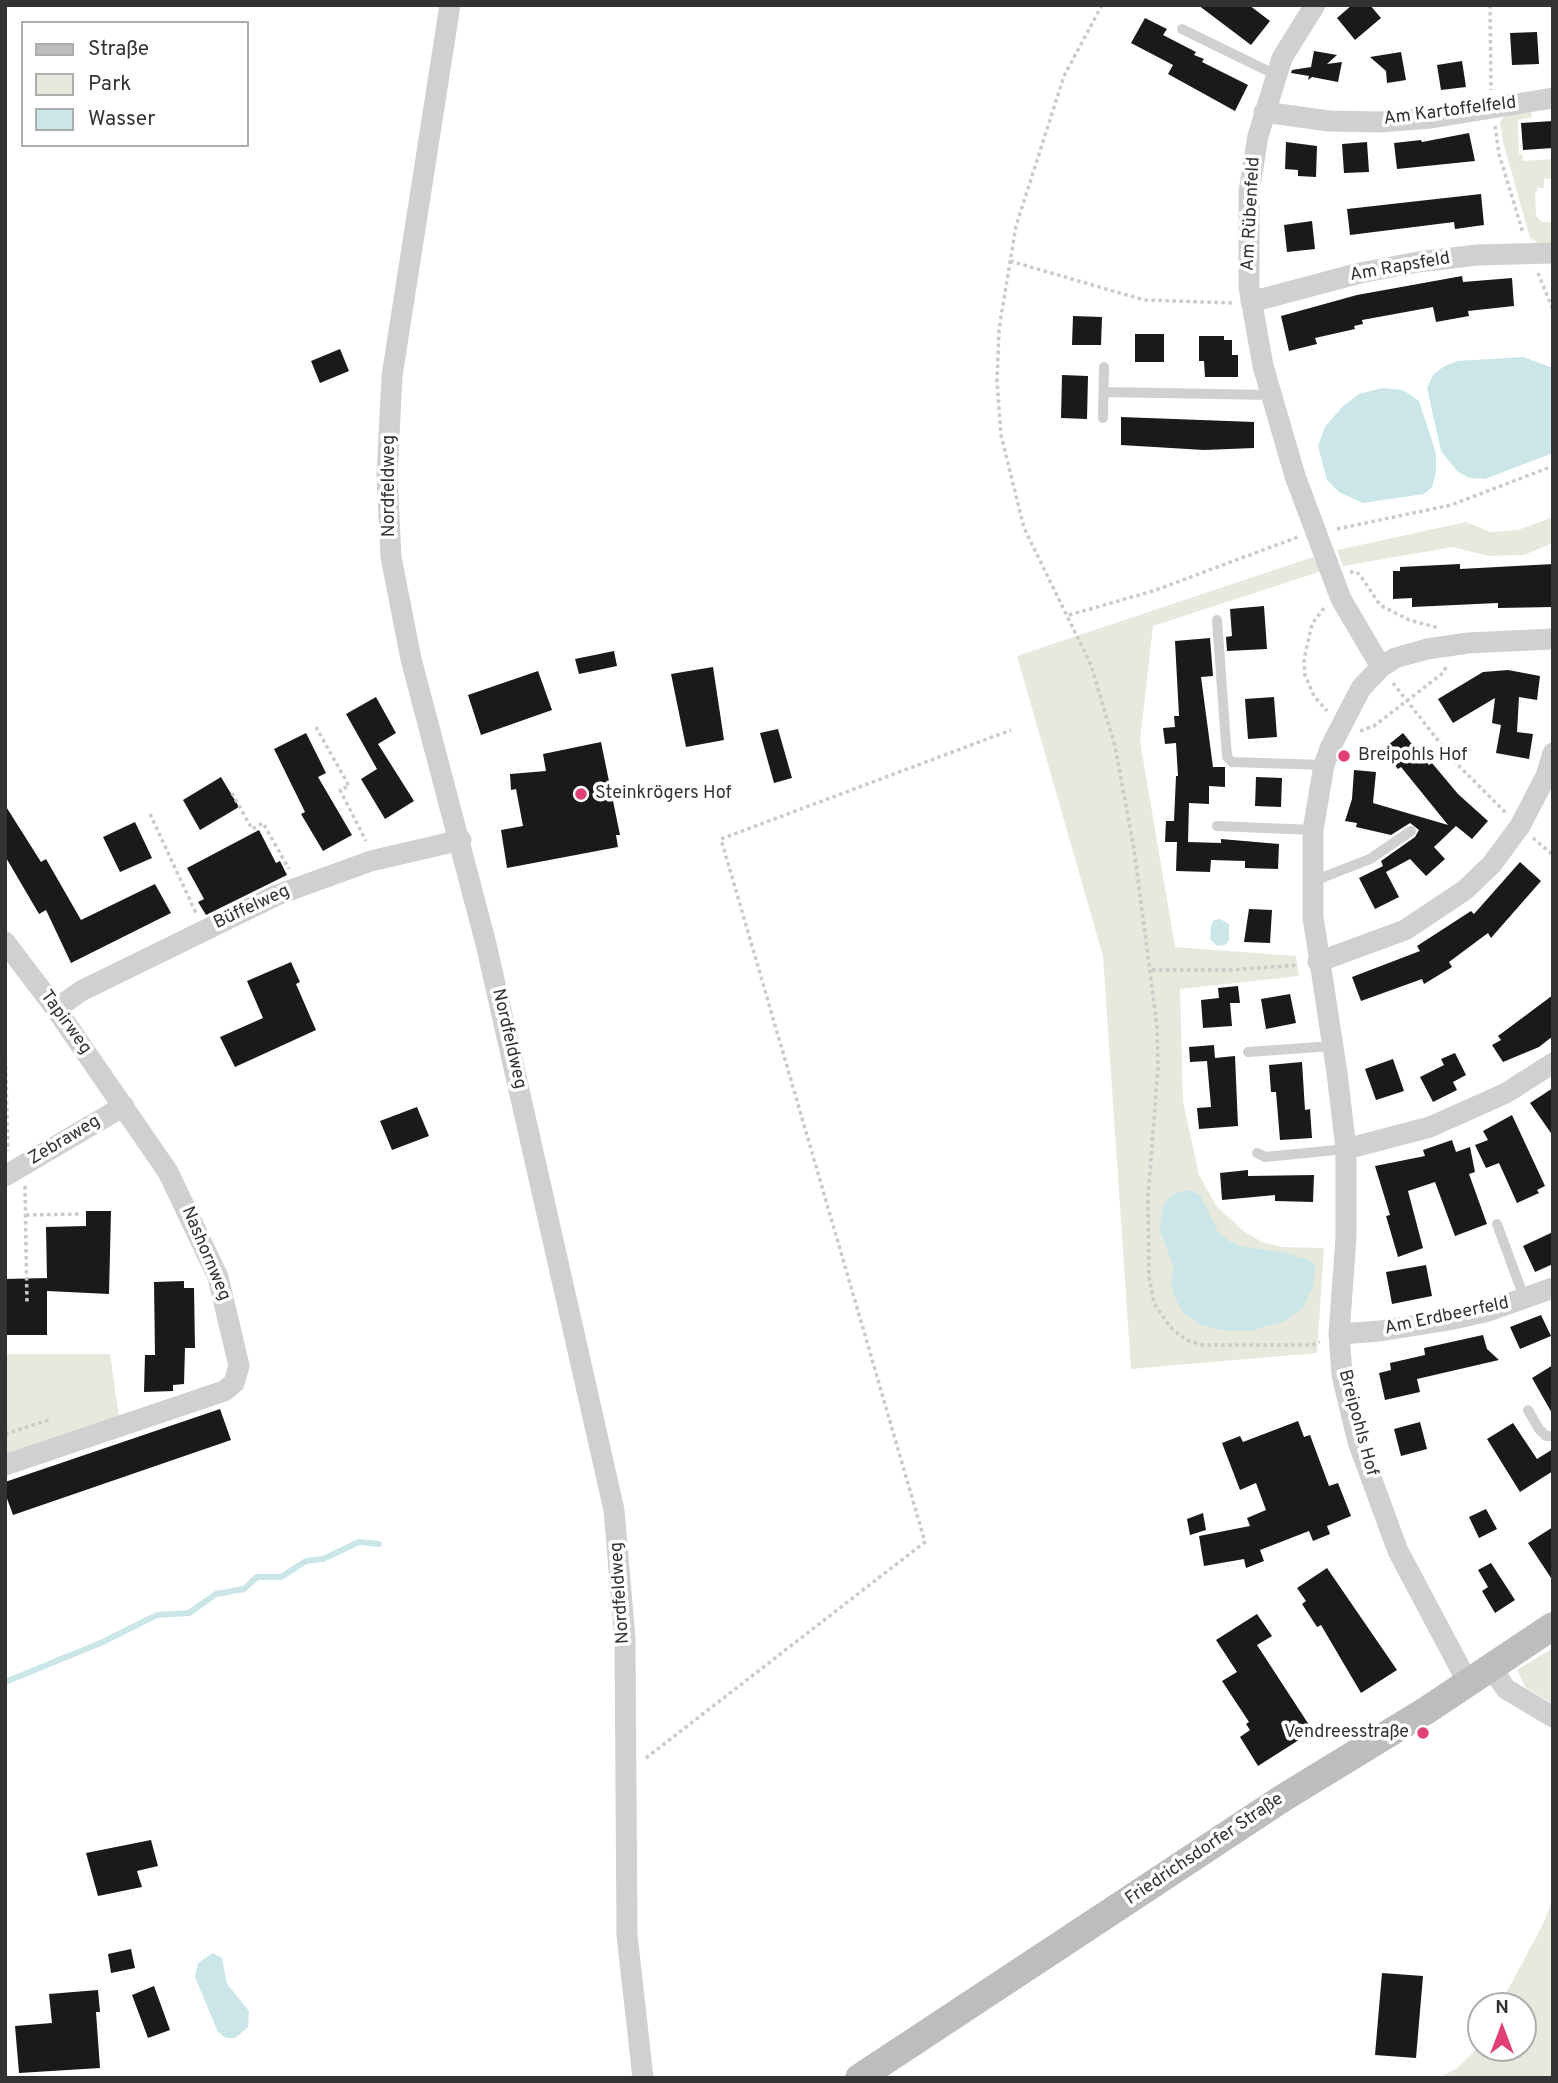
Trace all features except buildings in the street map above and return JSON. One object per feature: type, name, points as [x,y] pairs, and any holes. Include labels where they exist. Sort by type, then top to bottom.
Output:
[{"type":"main road","name":"Friedrichsdorfer Straße","points":[[859,2078],[1283,1798],[1427,1710],[1478,1673],[1553,1626]]},
{"type":"street","name":"Nordfeldweg","points":[[450,5],[391,376],[388,511],[397,601],[461,840],[614,1510],[624,1606],[627,1935],[643,2078]]},
{"type":"street","name":"Am Rübenfeld","points":[[1315,5],[1290,42],[1264,112],[1249,192],[1247,249],[1251,302],[1270,395],[1289,457],[1341,598],[1381,667]]},
{"type":"street","name":"Am Kartoffelfeld","points":[[1264,112],[1329,121],[1380,122],[1431,118],[1553,99]]},
{"type":"street","name":"Am Rapsfeld","points":[[1251,302],[1360,273],[1418,262],[1553,253]]},
{"type":"street","name":"Breipohls Hof","points":[[1478,1673],[1414,1584],[1378,1499],[1350,1411],[1339,1334],[1346,1237],[1346,1149],[1318,962],[1311,882],[1313,830],[1324,765],[1351,704],[1361,688],[1381,667],[1395,658],[1427,649],[1481,642],[1553,639]]},
{"type":"street","points":[[1318,962],[1371,945],[1405,930],[1438,911],[1492,863],[1520,826],[1549,777],[1553,753]]},
{"type":"street","name":"Büffelweg","points":[[56,1009],[80,991],[299,886],[370,861],[461,840]]},
{"type":"street","name":"Tapirweg","points":[[5,942],[124,1106]]},
{"type":"street","points":[[1346,1149],[1450,1119],[1506,1093],[1553,1063]]},
{"type":"street","name":"Zebraweg","points":[[10,1173],[124,1106]]},
{"type":"street","name":"Nashornweg","points":[[5,1465],[225,1391],[237,1376],[239,1357],[228,1308],[210,1256],[168,1172],[124,1106]]},
{"type":"street","name":"Am Erdbeerfeld","points":[[1339,1334],[1414,1327],[1485,1312],[1553,1288]]},
{"type":"street","points":[[1478,1673],[1553,1717]]},
{"type":"lane","points":[[1182,29],[1276,75]]},
{"type":"lane","points":[[1103,418],[1106,393],[1104,367]]},
{"type":"lane","points":[[1106,393],[1270,395]]},
{"type":"lane","points":[[1217,620],[1227,757],[1232,762],[1324,765]]},
{"type":"lane","points":[[1217,826],[1313,830]]},
{"type":"lane","points":[[1311,882],[1370,859],[1412,831]]},
{"type":"lane","points":[[1248,1052],[1332,1046]]},
{"type":"lane","points":[[1256,1153],[1265,1157],[1346,1149]]},
{"type":"lane","points":[[1497,1224],[1525,1300]]},
{"type":"lane","points":[[1528,1410],[1539,1429],[1546,1436],[1553,1436]]},
{"type":"path","points":[[1102,5],[1064,76],[1016,226],[999,329],[997,381],[1001,435],[1024,528],[1091,665],[1115,746],[1134,849],[1152,970],[1158,1068],[1148,1197],[1148,1252],[1154,1303],[1161,1318],[1186,1340],[1203,1345],[1312,1345],[1339,1334]]},
{"type":"path","points":[[1490,5],[1493,108],[1502,167],[1530,253],[1553,310]]},
{"type":"path","points":[[1010,261],[1144,300],[1251,302]]},
{"type":"path","points":[[1381,667],[1455,762],[1553,855]]},
{"type":"path","points":[[316,727],[349,786],[340,790],[363,831],[370,861]]},
{"type":"path","points":[[627,1759],[648,1757],[925,1542],[721,839],[1011,730]]},
{"type":"path","points":[[232,793],[252,829],[263,822],[299,886]]},
{"type":"path","points":[[150,814],[204,930]]},
{"type":"path","points":[[1152,970],[1261,969],[1318,962]]},
{"type":"path","points":[[5,1045],[10,1173],[25,1186],[26,1304]]},
{"type":"path","points":[[26,1215],[79,1214]]},
{"type":"path","points":[[5,1434],[50,1420]]},
{"type":"green space","points":[[1531,111],[1532,117],[1518,120],[1519,154],[1522,154],[1523,161],[1553,159],[1553,178],[1544,179],[1544,188],[1538,188],[1535,195],[1536,216],[1542,222],[1553,222],[1553,245],[1540,244],[1530,238],[1503,142],[1500,122],[1505,115]]},
{"type":"green space","points":[[1553,517],[1553,543],[1524,555],[1488,556],[1453,547],[1343,566],[1337,550],[1466,522],[1490,532],[1518,530]]},
{"type":"green space","points":[[1316,556],[1322,571],[1153,626],[1140,741],[1175,947],[1296,956],[1299,976],[1180,989],[1183,1101],[1199,1175],[1217,1207],[1245,1232],[1262,1242],[1282,1247],[1324,1248],[1317,1353],[1131,1369],[1103,956],[1017,656]]},
{"type":"green space","points":[[5,1354],[110,1354],[119,1417],[5,1455]]},
{"type":"green space","points":[[1553,1648],[1553,1704],[1526,1688],[1517,1670]]},
{"type":"green space","points":[[1553,1899],[1553,2078],[1438,2078],[1457,2068],[1467,2059],[1467,2062],[1537,2062],[1537,1992],[1507,1992],[1542,1926]]},
{"type":"water","points":[[1523,357],[1553,368],[1553,453],[1485,479],[1469,478],[1457,471],[1441,451],[1427,388],[1433,375],[1457,361]]},
{"type":"water","points":[[1382,388],[1403,390],[1419,401],[1436,453],[1436,472],[1432,487],[1424,494],[1363,503],[1339,492],[1327,480],[1318,446],[1325,427],[1343,406],[1359,394]]},
{"type":"water","points":[[1220,919],[1229,924],[1229,940],[1225,945],[1217,946],[1210,939],[1211,926],[1214,920]]},
{"type":"water","points":[[1190,1190],[1200,1195],[1218,1232],[1229,1241],[1243,1247],[1281,1252],[1309,1260],[1315,1267],[1313,1286],[1303,1307],[1285,1321],[1250,1331],[1221,1330],[1199,1324],[1184,1313],[1175,1298],[1171,1283],[1174,1268],[1160,1231],[1165,1202],[1176,1193]]},
{"type":"water","points":[[213,1953],[222,1958],[227,1984],[249,2011],[248,2027],[235,2038],[226,2038],[218,2032],[195,1977],[198,1963]]},
{"type":"waterway","points":[[5,1682],[103,1642],[157,1615],[189,1613],[216,1594],[244,1589],[257,1577],[281,1577],[306,1561],[323,1559],[359,1542],[379,1544]]},
{"type":"place","name":"Breipohls Hof","points":[[1344,756]]},
{"type":"place","name":"Steinkrögers Hof","points":[[581,794]]},
{"type":"place","name":"Vendreesstraße","points":[[1423,1733]]}]
